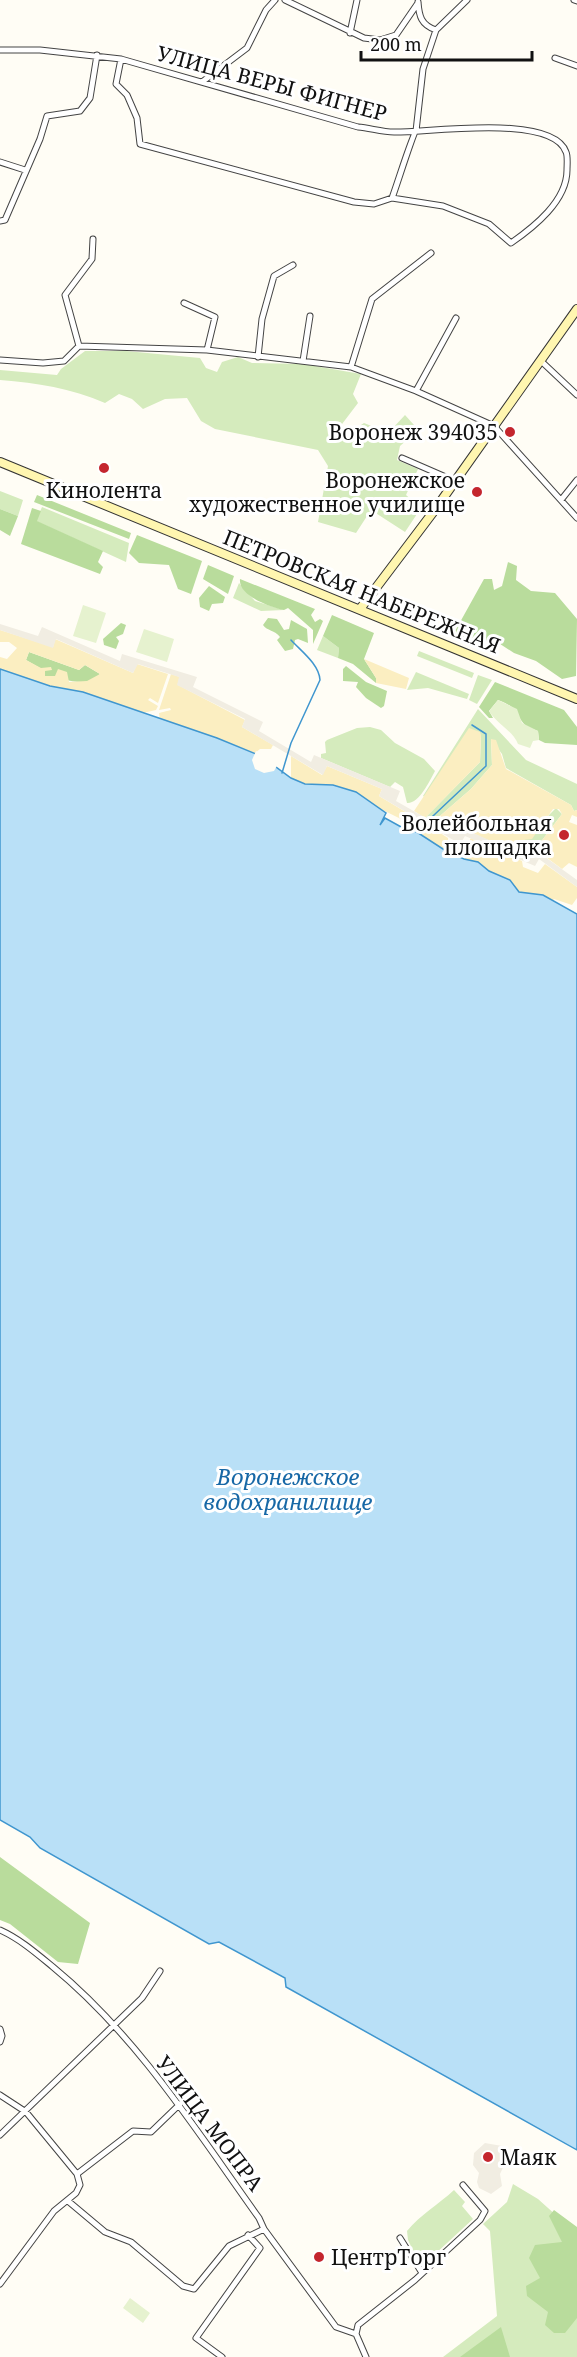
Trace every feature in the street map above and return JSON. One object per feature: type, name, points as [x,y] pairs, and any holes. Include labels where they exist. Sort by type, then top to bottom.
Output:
[{"type":"main road","points":[[360,609],[455,481],[577,309]]},
{"type":"main road","name":"ПЕТРОВСКАЯ НАБЕРЕЖНАЯ","points":[[0,462],[577,699]]},
{"type":"street","points":[[202,82],[247,48],[266,10],[275,0]]},
{"type":"street","points":[[285,0],[351,33],[372,40],[396,35],[418,1]]},
{"type":"street","points":[[351,33],[357,0]]},
{"type":"street","points":[[121,59],[116,84],[127,95],[137,118],[140,144],[354,202],[374,204],[392,198],[409,153],[411,135],[416,131],[423,69],[436,30],[467,0]]},
{"type":"street","points":[[418,1],[423,24],[436,30]]},
{"type":"street","name":"УЛИЦА ВЕРЫ ФИГНЕР","points":[[0,50],[40,50],[121,59],[358,127],[394,132],[494,128],[537,133],[558,143],[566,152],[567,181],[554,203],[527,232],[511,243],[489,224],[443,206],[392,198]]},
{"type":"street","points":[[0,221],[5,219],[40,139],[47,116],[80,111],[90,98],[97,56]]},
{"type":"street","points":[[555,58],[577,66]]},
{"type":"street","points":[[0,162],[25,170]]},
{"type":"street","points":[[79,346],[65,295],[92,259],[93,239]]},
{"type":"street","points":[[351,367],[372,299],[431,253]]},
{"type":"street","points":[[258,357],[262,319],[274,276],[293,265]]},
{"type":"street","points":[[184,303],[215,317],[207,350]]},
{"type":"street","points":[[303,361],[310,316]]},
{"type":"street","points":[[416,391],[456,318]]},
{"type":"street","points":[[0,360],[43,363],[64,361],[79,346],[207,350],[351,367],[416,391],[494,426],[577,518]]},
{"type":"street","points":[[541,361],[577,395]]},
{"type":"street","points":[[402,458],[455,481]]},
{"type":"street","points":[[561,500],[577,480]]},
{"type":"street","name":"УЛИЦА МОПРА","points":[[0,1930],[18,1938],[69,1980],[115,2024],[163,2088],[180,2104],[259,2218],[264,2229],[336,2327],[356,2334]]},
{"type":"street","points":[[0,2135],[142,1998],[160,1971]]},
{"type":"street","points":[[0,2029],[2,2036],[0,2042]]},
{"type":"street","points":[[0,2095],[26,2112],[77,2174],[80,2185],[68,2200],[54,2211],[0,2284]]},
{"type":"street","points":[[77,2174],[132,2131],[151,2132],[180,2104]]},
{"type":"street","points":[[366,2357],[356,2334],[358,2325],[422,2273],[473,2227],[484,2211],[463,2185]]},
{"type":"street","points":[[68,2200],[105,2232],[131,2242],[183,2286],[194,2289],[229,2246],[264,2229]]},
{"type":"street","points":[[222,2357],[196,2338],[260,2248],[248,2235]]},
{"type":"street","points":[[400,2238],[422,2273]]},
{"type":"street","points":[[0,2270],[5,2277]]},
{"type":"green space","points":[[85,351],[126,351],[200,358],[206,368],[217,372],[222,362],[238,357],[252,363],[303,364],[361,374],[353,394],[358,403],[339,428],[327,427],[328,434],[340,439],[364,423],[379,429],[391,430],[405,415],[414,425],[408,439],[400,446],[397,460],[418,469],[406,495],[421,508],[405,532],[371,510],[356,533],[318,522],[328,466],[318,450],[215,429],[201,421],[187,398],[165,399],[143,409],[132,399],[119,394],[105,403],[54,387],[0,380],[0,370],[57,375],[61,369]]},
{"type":"green space","points":[[0,491],[23,500],[18,516],[0,509]]},
{"type":"green space","points":[[37,495],[131,533],[129,539],[34,502]]},
{"type":"green space","points":[[42,507],[129,543],[126,562],[36,521]]},
{"type":"green space","points":[[32,508],[41,511],[37,521],[103,551],[98,562],[103,567],[100,574],[21,544]]},
{"type":"green space","points":[[0,509],[18,516],[10,536],[0,530]]},
{"type":"green space","points":[[137,535],[202,561],[191,594],[178,589],[169,565],[139,563],[129,553]]},
{"type":"green space","points":[[508,562],[517,566],[516,580],[531,591],[555,593],[577,619],[576,676],[562,679],[536,661],[514,653],[494,640],[466,643],[454,633],[484,579],[492,579],[494,590],[502,586]]},
{"type":"green space","points":[[208,565],[234,576],[228,594],[203,579]]},
{"type":"green space","points":[[240,579],[315,609],[311,615],[315,622],[320,619],[323,621],[313,644],[313,630],[288,608],[284,610],[256,600],[244,591]]},
{"type":"green space","points":[[239,583],[255,601],[284,610],[261,611],[233,598]]},
{"type":"green space","points":[[209,586],[225,597],[223,603],[212,604],[209,611],[200,607],[199,598]]},
{"type":"green space","points":[[83,605],[106,613],[96,643],[73,636]]},
{"type":"green space","points":[[332,615],[374,633],[364,659],[376,678],[376,683],[353,664],[338,658],[339,648],[323,636]]},
{"type":"green space","points":[[268,618],[277,619],[284,630],[289,629],[291,620],[307,629],[308,643],[295,640],[293,649],[285,651],[277,640],[280,637],[263,625]]},
{"type":"green space","points":[[121,623],[126,625],[123,634],[116,637],[119,641],[116,649],[104,645],[103,639]]},
{"type":"green space","points":[[144,629],[174,639],[167,662],[136,652]]},
{"type":"green space","points":[[323,636],[339,648],[338,658],[317,650]]},
{"type":"green space","points":[[419,651],[474,673],[472,678],[417,656]]},
{"type":"green space","points":[[29,652],[79,670],[85,665],[100,674],[94,679],[81,682],[45,676],[45,671],[26,660]]},
{"type":"green space","points":[[346,666],[366,682],[387,691],[384,706],[381,708],[366,698],[356,687],[358,682],[343,681],[343,669]]},
{"type":"green space","points":[[416,672],[469,694],[467,699],[428,688],[407,690]]},
{"type":"green space","points":[[478,675],[492,680],[477,704],[469,700]]},
{"type":"green space","points":[[495,682],[564,710],[577,727],[577,745],[545,743],[539,740],[538,731],[527,727],[513,709],[498,700],[489,711],[493,718],[489,718],[479,707]]},
{"type":"green space","points":[[498,700],[517,709],[522,723],[538,731],[539,740],[533,741],[530,748],[518,744],[489,711]]},
{"type":"green space","points":[[478,709],[526,760],[577,784],[577,810],[574,811],[571,805],[506,768],[502,754],[491,739],[492,765],[471,789],[433,822],[425,818],[480,762],[481,735],[467,733],[425,797],[423,796]]},
{"type":"green space","points":[[370,727],[381,730],[395,743],[424,759],[435,771],[416,800],[407,803],[403,787],[395,782],[390,787],[321,758],[321,754],[326,753],[325,742],[327,740],[357,728]]},
{"type":"green space","points":[[556,808],[562,814],[540,843],[539,852],[527,844],[520,854],[516,852],[522,842]]},
{"type":"green space","points":[[0,1857],[90,1923],[78,1964],[58,1962],[10,1924],[0,1920]]},
{"type":"green space","points":[[513,2184],[538,2199],[577,2234],[577,2357],[443,2357],[497,2316],[490,2231],[483,2224],[507,2202]]},
{"type":"green space","points":[[454,2190],[465,2202],[462,2206],[473,2219],[421,2267],[408,2240],[407,2231]]},
{"type":"green space","points":[[554,2210],[577,2227],[577,2318],[565,2333],[554,2333],[545,2325],[548,2312],[527,2296],[526,2286],[540,2278],[529,2258],[535,2245],[562,2242],[549,2216]]},
{"type":"green space","points":[[130,2298],[150,2313],[143,2323],[123,2308]]},
{"type":"green space","points":[[501,2327],[510,2357],[460,2357]]},
{"type":"sand","points":[[0,630],[53,647],[55,639],[133,673],[137,664],[168,674],[158,703],[150,698],[148,700],[158,706],[156,710],[143,713],[83,692],[50,686],[0,669],[0,657],[7,659],[17,648],[9,642],[0,642]],"holes":[[[29,652],[79,670],[85,665],[100,674],[87,681],[69,682],[67,672],[58,669],[55,676],[45,676],[45,671],[52,670],[51,667],[41,668],[26,660]]]},
{"type":"sand","points":[[364,659],[409,678],[406,689],[376,683],[376,678]]},
{"type":"sand","points":[[171,674],[180,677],[178,685],[245,720],[242,727],[273,745],[271,749],[260,749],[254,754],[160,720],[159,713],[171,710],[170,708],[159,710]]},
{"type":"sand","points":[[469,728],[480,732],[481,735],[480,762],[425,818],[414,811]]},
{"type":"sand","points":[[491,739],[496,740],[506,769],[571,805],[574,811],[577,810],[577,817],[572,815],[569,822],[577,825],[577,867],[569,863],[562,869],[539,852],[540,843],[562,814],[559,809],[553,809],[532,839],[523,840],[516,852],[465,830],[465,822],[452,820],[447,831],[433,822],[471,789],[492,765]]},
{"type":"sand","points":[[291,756],[322,775],[327,766],[382,789],[379,796],[409,814],[405,821],[332,785],[305,784],[291,778]]},
{"type":"sand","points":[[412,815],[448,838],[448,843],[463,850],[467,850],[466,846],[471,838],[522,861],[523,867],[538,873],[545,864],[577,887],[577,898],[572,905],[554,899],[552,902],[543,895],[519,892],[510,880],[489,871],[478,862],[464,860],[443,849],[406,825]]},
{"type":"shaded area","points":[[0,624],[38,636],[42,627],[120,661],[122,654],[197,677],[193,687],[263,722],[259,731],[311,762],[314,755],[400,791],[396,801],[447,830],[451,823],[520,854],[527,844],[577,880],[577,887],[539,859],[535,866],[465,836],[460,844],[379,796],[382,789],[327,766],[323,775],[242,727],[245,719],[177,685],[179,677],[138,664],[133,673],[56,639],[53,648],[0,630]]},
{"type":"shaded area","points":[[485,2143],[502,2146],[508,2157],[500,2174],[502,2186],[491,2194],[479,2188],[477,2182],[479,2173],[473,2165],[474,2153]]},
{"type":"water","name":"Воронежское водохранилище","points":[[0,669],[50,686],[83,692],[217,738],[261,756],[291,778],[305,784],[333,785],[356,792],[386,813],[380,825],[385,818],[403,828],[406,825],[443,849],[464,859],[478,862],[489,871],[510,880],[519,892],[543,895],[577,914],[577,2150],[286,1987],[285,1978],[219,1942],[209,1944],[40,1848],[30,1837],[0,1820]]},
{"type":"pier","points":[[256,751],[278,764],[274,771],[264,773],[255,769],[252,760]]},
{"type":"waterway","points":[[282,773],[291,743],[320,680],[313,663],[291,640]]},
{"type":"waterway","points":[[416,832],[486,766],[486,734],[472,725]]},
{"type":"place","name":"Воронеж 394035","points":[[510,432]]},
{"type":"place","name":"Кинолента","points":[[104,468]]},
{"type":"place","name":"Воронежское художественное училище","points":[[477,492]]},
{"type":"place","name":"Волейбольная площадка","points":[[564,835]]},
{"type":"place","name":"Маяк","points":[[488,2157]]},
{"type":"place","name":"ЦентрТорг","points":[[319,2257]]}]
